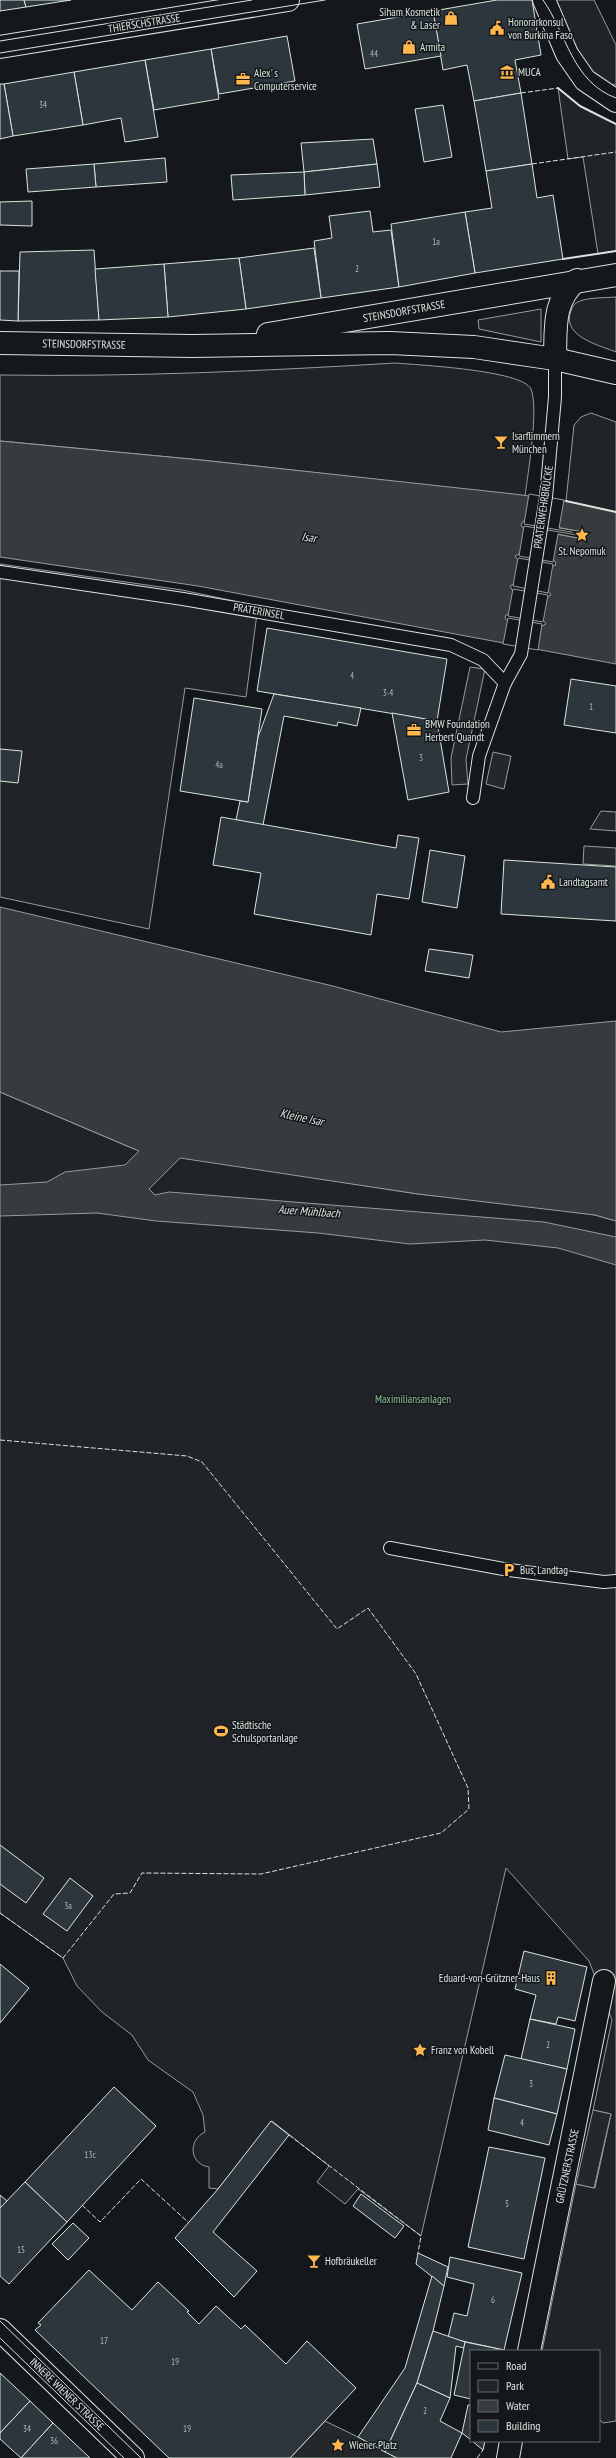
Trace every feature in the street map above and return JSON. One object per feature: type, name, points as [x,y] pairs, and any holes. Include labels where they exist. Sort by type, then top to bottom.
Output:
[{"type":"main road","name":"THIERSCHSTRASSE","points":[[0,47],[288,0]]},
{"type":"main road","points":[[544,0],[567,54],[585,80],[616,101]]},
{"type":"main road","name":"STEINSDORFSTRASSE","points":[[192,346],[380,316],[577,280],[616,275]]},
{"type":"main road","points":[[555,359],[558,308],[562,296],[577,280]]},
{"type":"main road","name":"STEINSDORFSTRASSE","points":[[0,344],[192,346],[390,343],[474,347],[555,359],[616,373]]},
{"type":"main road","name":"GRÜTZNERSTRASSE","points":[[529,2350],[604,1981]]},
{"type":"main road","name":"INNERE WIENER STRASSE","points":[[0,2330],[133,2458]]},
{"type":"main road","points":[[508,2458],[511,2442]]},
{"type":"lane","name":"PRATERWEHRBRÜCKE","points":[[505,683],[521,654],[546,497],[555,398],[555,359]]},
{"type":"lane","name":"PRATERINSEL","points":[[0,572],[183,599],[451,645],[483,660],[505,683]]},
{"type":"lane","points":[[473,798],[479,756],[505,683]]},
{"type":"lane","points":[[390,1548],[509,1570],[604,1582],[616,1581]]},
{"type":"green space","points":[[555,0],[594,0],[616,45],[616,85],[605,83],[595,76],[585,65],[569,38]]},
{"type":"green space","points":[[558,88],[580,106],[616,124],[616,251],[598,254],[583,157],[568,159]]},
{"type":"green space","points":[[616,297],[616,352],[578,335],[570,322],[570,314],[573,306],[580,301]]},
{"type":"green space","points":[[541,309],[541,342],[479,329],[478,320]]},
{"type":"green space","points":[[395,363],[446,367],[490,373],[509,377],[524,383],[531,389],[534,410],[525,496],[201,460],[0,441],[0,375],[198,373]]},
{"type":"green space","points":[[591,413],[616,422],[616,512],[566,501],[574,425],[581,417]]},
{"type":"green space","points":[[0,564],[182,590],[258,606],[246,697],[185,688],[149,929],[0,897]]},
{"type":"green space","name":"Maximiliansanlagen","points":[[0,1092],[134,1149],[418,1194],[525,1205],[595,1215],[616,1221],[616,2421],[603,2423],[600,2420],[600,2350],[542,2350],[576,2184],[595,2188],[611,2114],[593,2110],[612,2020],[589,1961],[506,1868],[421,2236],[358,2189],[345,2204],[317,2182],[329,2166],[272,2121],[218,2189],[209,2188],[209,2167],[202,2165],[194,2157],[193,2151],[196,2140],[205,2132],[203,2115],[193,2092],[148,2060],[132,2035],[102,2012],[77,1986],[63,1958],[0,1913]]},
{"type":"shaded area","points":[[470,667],[485,669],[466,759],[468,784],[452,785],[451,758]]},
{"type":"shaded area","points":[[493,752],[511,756],[504,789],[486,784]]},
{"type":"shaded area","points":[[601,811],[616,812],[616,831],[590,829]]},
{"type":"shaded area","points":[[584,846],[616,848],[616,866],[583,864]]},
{"type":"shaded area","points":[[593,2110],[611,2114],[594,2188],[576,2184]]},
{"type":"shaded area","name":"Wiener Platz","points":[[325,2421],[358,2437],[397,2458],[290,2458]]},
{"type":"water","name":"Isar","points":[[0,441],[201,460],[566,501],[616,512],[616,664],[198,586],[0,557]],"holes":[[[523,521],[583,532],[586,537],[583,539],[523,528],[521,525]],[[519,554],[555,561],[556,565],[553,566],[518,560],[515,556]],[[514,584],[548,591],[551,595],[547,597],[513,591],[510,586]],[[508,614],[543,620],[546,624],[542,626],[506,620],[505,616]]]},
{"type":"water","points":[[0,907],[333,986],[501,1032],[616,1021],[616,1221],[595,1215],[418,1194],[180,1158],[149,1189],[155,1195],[169,1192],[544,1222],[616,1237],[616,1265],[558,1248],[485,1240],[410,1244],[318,1233],[156,1221],[97,1213],[0,1216],[0,1185],[47,1182],[65,1172],[125,1165],[139,1151],[0,1092]]},
{"type":"pier","points":[[529,494],[564,500],[559,528],[584,532],[583,534],[524,524]]},
{"type":"pier","points":[[524,526],[583,536],[583,539],[558,534],[553,562],[519,556]]},
{"type":"pier","points":[[518,558],[553,564],[548,593],[513,586]]},
{"type":"pier","points":[[513,589],[548,595],[543,622],[508,616]]},
{"type":"pier","points":[[508,618],[542,624],[538,650],[503,644]]},
{"type":"building","points":[[0,0],[24,0],[26,7],[0,11]]},
{"type":"building","points":[[24,0],[71,0],[26,7]]},
{"type":"building","points":[[497,0],[532,0],[541,55],[515,60],[521,93],[474,101],[467,65],[443,70],[433,11]]},
{"type":"building","points":[[433,11],[441,56],[365,69],[357,24]]},
{"type":"building","points":[[287,36],[295,81],[219,94],[211,49]]},
{"type":"building","points":[[211,49],[219,99],[154,110],[145,60]]},
{"type":"building","points":[[145,60],[158,137],[125,142],[121,118],[83,125],[74,72]]},
{"type":"building","points":[[74,72],[83,125],[13,136],[4,84]]},
{"type":"building","points":[[0,84],[4,84],[13,136],[0,139]]},
{"type":"building","points":[[521,93],[532,164],[486,171],[474,101]]},
{"type":"building","points":[[443,105],[452,157],[424,162],[415,109]]},
{"type":"building","points":[[373,139],[377,164],[304,172],[301,143]]},
{"type":"building","points":[[165,158],[167,182],[96,187],[94,164]]},
{"type":"building","points":[[94,164],[96,187],[28,192],[26,169]]},
{"type":"building","points":[[377,164],[380,187],[305,195],[304,172]]},
{"type":"building","points":[[532,164],[537,198],[553,195],[563,259],[475,273],[465,212],[492,208],[486,171]]},
{"type":"building","points":[[304,172],[305,195],[233,200],[231,175]]},
{"type":"building","points":[[32,201],[32,226],[0,225],[0,202]]},
{"type":"building","points":[[370,211],[373,232],[391,230],[399,287],[321,298],[314,241],[332,238],[329,216]]},
{"type":"building","points":[[465,212],[475,273],[399,287],[391,224]]},
{"type":"building","points":[[314,248],[321,298],[246,309],[239,258]]},
{"type":"building","points":[[94,250],[99,320],[18,321],[20,252]]},
{"type":"building","points":[[239,258],[246,309],[168,317],[164,264]]},
{"type":"building","points":[[164,264],[168,317],[99,320],[95,269]]},
{"type":"building","points":[[0,271],[19,271],[18,321],[0,320]]},
{"type":"building","points":[[267,628],[447,659],[437,721],[257,691]]},
{"type":"building","points":[[571,679],[616,686],[616,733],[564,725]]},
{"type":"building","points":[[274,694],[361,708],[357,726],[338,722],[337,726],[284,716],[263,825],[236,820],[240,801],[248,802],[258,737]]},
{"type":"building","points":[[194,698],[262,709],[248,802],[180,791]]},
{"type":"building","points":[[392,713],[437,721],[449,792],[408,800]]},
{"type":"building","points":[[0,749],[22,751],[18,783],[0,781]]},
{"type":"building","points":[[221,817],[396,848],[398,835],[419,838],[409,899],[377,894],[371,935],[254,914],[261,873],[213,865]]},
{"type":"building","points":[[430,850],[465,856],[457,908],[422,902]]},
{"type":"building","points":[[504,860],[616,867],[616,921],[501,914]]},
{"type":"building","points":[[429,949],[473,955],[469,978],[425,971]]},
{"type":"building","points":[[0,1845],[44,1878],[26,1903],[0,1884]]},
{"type":"building","points":[[70,1878],[93,1896],[67,1931],[43,1914]]},
{"type":"building","name":"Eduard-von-Grützner-Haus","points":[[524,1951],[587,1967],[575,2021],[558,2017],[556,2024],[530,2019],[536,1995],[515,1989]]},
{"type":"building","points":[[0,1964],[29,1988],[0,2023]]},
{"type":"building","points":[[530,2019],[575,2029],[567,2069],[521,2059]]},
{"type":"building","points":[[505,2055],[567,2069],[557,2114],[494,2098]]},
{"type":"building","points":[[114,2087],[156,2126],[67,2222],[25,2182]]},
{"type":"building","points":[[494,2098],[557,2114],[549,2145],[488,2130]]},
{"type":"building","points":[[271,2121],[289,2135],[213,2232],[257,2271],[234,2297],[175,2238],[218,2189]]},
{"type":"building","points":[[489,2147],[545,2158],[524,2259],[468,2247]]},
{"type":"building","points":[[25,2182],[67,2222],[9,2284],[0,2276],[0,2208]]},
{"type":"building","points":[[361,2194],[404,2226],[395,2238],[353,2206]]},
{"type":"building","points":[[0,2195],[7,2201],[0,2208]]},
{"type":"building","points":[[73,2223],[89,2238],[68,2260],[52,2244]]},
{"type":"building","points":[[418,2253],[448,2267],[444,2286],[416,2264]]},
{"type":"building","points":[[450,2257],[522,2273],[504,2350],[448,2338],[454,2313],[467,2316],[474,2284],[447,2277]]},
{"type":"building","points":[[89,2270],[132,2310],[158,2282],[189,2311],[187,2312],[199,2324],[216,2306],[241,2329],[245,2325],[286,2364],[307,2341],[356,2388],[290,2458],[169,2458],[35,2330],[41,2325],[38,2323]]},
{"type":"building","points":[[432,2276],[444,2286],[433,2331],[417,2383],[385,2452],[358,2437],[405,2368]]},
{"type":"building","points":[[433,2331],[465,2342],[464,2348],[456,2346],[450,2398],[417,2383]]},
{"type":"building","points":[[465,2342],[504,2350],[470,2350],[470,2399],[454,2395]]},
{"type":"building","points":[[0,2373],[30,2401],[0,2433]]},
{"type":"building","points":[[417,2383],[450,2398],[440,2421],[462,2433],[451,2458],[397,2458],[385,2452]]},
{"type":"building","points":[[30,2401],[53,2423],[21,2458],[0,2439],[0,2433]]},
{"type":"building","points":[[468,2405],[470,2405],[470,2439],[462,2433]]},
{"type":"building","points":[[53,2423],[90,2458],[21,2458]]},
{"type":"building","points":[[473,2442],[485,2442],[483,2450]]},
{"type":"tram line","points":[[0,41],[252,0]]},
{"type":"tram line","points":[[0,53],[325,0]]},
{"type":"tram line","points":[[543,0],[580,69],[589,81],[601,91],[616,98]]},
{"type":"tram line","points":[[0,2321],[141,2458]]},
{"type":"tram line","points":[[0,2338],[124,2458]]},
{"type":"fence","points":[[521,93],[558,88]]},
{"type":"fence","points":[[532,164],[616,152]]},
{"type":"fence","points":[[0,1440],[187,1456],[202,1462],[337,1629],[368,1608],[416,1674],[468,1788],[469,1809],[441,1833],[261,1874],[142,1873],[130,1893],[114,1894],[63,1958],[0,1913]]},
{"type":"fence","points":[[289,2135],[421,2236],[418,2253]]},
{"type":"fence","points":[[82,2205],[100,2222],[141,2179],[189,2223]]},
{"type":"fence","points":[[477,2458],[483,2450]]},
{"type":"wall","points":[[558,88],[580,106],[616,124]]},
{"type":"wall","points":[[563,259],[616,251]]},
{"type":"wall","points":[[566,501],[616,512]]},
{"type":"place","name":"Siham Kosmetik & Laser","points":[[451,18]]},
{"type":"place","name":"Honorarkonsul von Burkina Faso","points":[[497,28]]},
{"type":"place","name":"Armita","points":[[409,47]]},
{"type":"place","name":"MUCA","points":[[507,72]]},
{"type":"place","name":"Alex' s Computerservice","points":[[243,79]]},
{"type":"place","name":"Isarflimmern München","points":[[501,442]]},
{"type":"place","name":"St. Nepomuk","points":[[582,535]]},
{"type":"place","name":"BMW Foundation Herbert Quandt","points":[[414,730]]},
{"type":"place","name":"Landtagsamt","points":[[548,882]]},
{"type":"place","name":"Bus, Landtag","points":[[509,1570]]},
{"type":"place","name":"Städtische Schulsportanlage","points":[[221,1731]]},
{"type":"place","name":"Eduard-von-Grützner-Haus","points":[[551,1978]]},
{"type":"place","name":"Franz von Kobell","points":[[420,2050]]},
{"type":"place","name":"Hofbräukeller","points":[[314,2261]]},
{"type":"place","name":"Wiener Platz","points":[[338,2445]]},
{"type":"water label","name":"Kleine Isar","points":[[302,1117]]},
{"type":"water label","name":"Auer Mühlbach","points":[[309,1211]]}]
